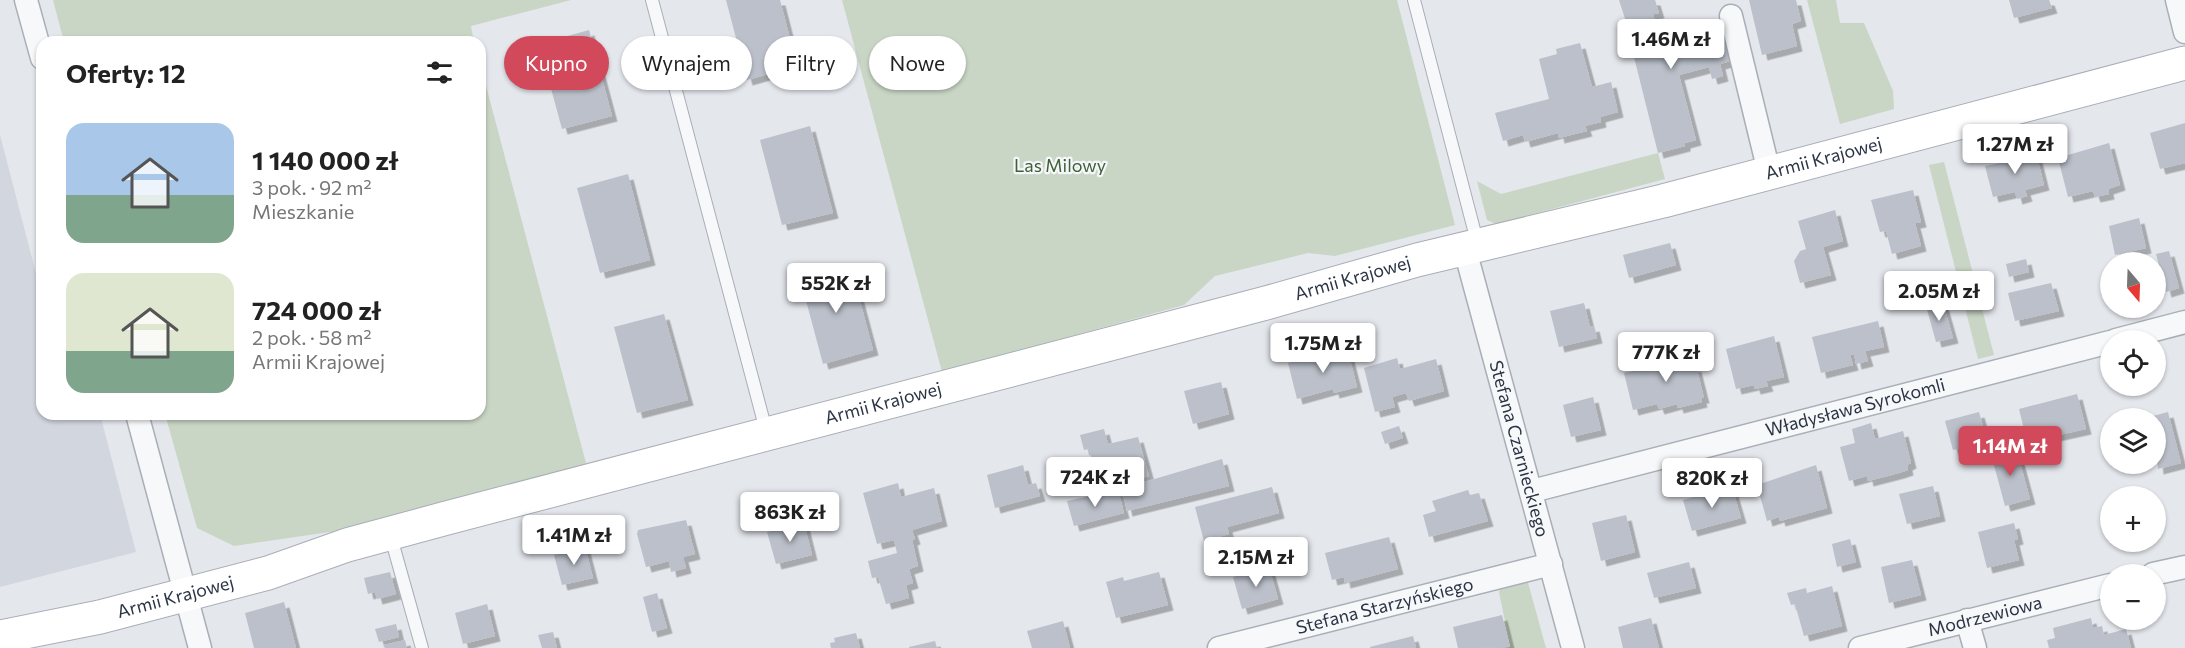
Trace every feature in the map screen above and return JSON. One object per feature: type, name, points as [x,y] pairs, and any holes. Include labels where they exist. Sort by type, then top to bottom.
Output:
[{"type":"street","points":[[26,0],[36,36]]},
{"type":"street","points":[[2176,0],[2185,32]]},
{"type":"street","points":[[1731,16],[1768,172]]},
{"type":"street","name":"Armii Krajowej","points":[[0,637],[100,617],[274,550],[346,545],[390,534],[1266,303],[1417,260],[1472,248],[2185,63]]},
{"type":"street","name":"Stefana Czarnieckiego","points":[[1472,248],[1573,648]]},
{"type":"street","points":[[2154,330],[2185,322]]},
{"type":"street","name":"Władysława Syrokomli","points":[[1532,492],[2100,345]]},
{"type":"street","points":[[139,420],[200,648]]},
{"type":"street","name":"Stefana Starzyńskiego","points":[[1219,648],[1551,564]]},
{"type":"street","points":[[2166,571],[2185,567]]},
{"type":"street","name":"Armii Krajowej","points":[[0,631],[94,596],[182,584]]},
{"type":"street","name":"Modrzewiowa","points":[[1860,648],[2100,587]]},
{"type":"street","points":[[1967,620],[1975,648]]},
{"type":"lane","points":[[652,0],[767,434]]},
{"type":"lane","points":[[1414,0],[1472,248]]},
{"type":"lane","points":[[390,534],[422,648]]},
{"type":"shaded area","points":[[0,135],[36,273],[36,420],[102,420],[136,552],[0,587]]},
{"type":"green space","points":[[53,0],[571,0],[471,26],[473,36],[62,36]]},
{"type":"green space","name":"Las Milowy","points":[[842,0],[1397,0],[1455,225],[1335,256],[1308,253],[1215,276],[1184,305],[942,372],[857,56],[857,36],[852,36]]},
{"type":"green space","points":[[1807,0],[1836,0],[1840,23],[1864,23],[1893,91],[1894,109],[1840,124]]},
{"type":"green space","points":[[486,86],[587,467],[337,531],[234,546],[197,528],[167,420],[486,420]]},
{"type":"green space","points":[[1658,153],[1665,179],[1496,224],[1487,220],[1477,181],[1501,194]]},
{"type":"green space","points":[[1944,162],[1994,355],[1978,359],[1929,165]]},
{"type":"green space","points":[[1527,579],[1546,648],[1505,648],[1510,646],[1499,592],[1501,586]]},
{"type":"building","points":[[726,0],[780,0],[789,36],[764,36],[764,75],[752,79],[752,36],[735,36]]},
{"type":"building","points":[[1619,0],[1655,0],[1659,13],[1653,14],[1661,46],[1700,35],[1698,29],[1724,22],[1734,60],[1720,64],[1723,76],[1712,79],[1709,67],[1679,75],[1696,140],[1685,143],[1685,146],[1658,153],[1634,57],[1637,56]]},
{"type":"building","points":[[1749,0],[1796,0],[1801,21],[1792,24],[1797,46],[1762,55]]},
{"type":"building","points":[[2009,0],[2049,0],[2052,8],[2014,18]]},
{"type":"building","points":[[589,30],[591,36],[568,36]]},
{"type":"building","points":[[1580,43],[1592,87],[1611,82],[1618,112],[1600,117],[1601,122],[1585,126],[1587,131],[1559,138],[1558,133],[1525,142],[1523,135],[1503,141],[1495,113],[1549,99],[1539,59],[1557,54],[1556,49]]},
{"type":"building","points":[[551,90],[605,90],[612,116],[562,129]]},
{"type":"building","points":[[2185,123],[2185,163],[2160,169],[2150,133]]},
{"type":"building","points":[[810,126],[833,213],[782,225],[760,140]]},
{"type":"building","points":[[2109,143],[2120,185],[2108,189],[2109,194],[2095,197],[2093,191],[2068,197],[2058,158]]},
{"type":"building","points":[[2018,153],[2019,158],[2036,153],[2044,185],[2025,190],[2027,196],[2017,199],[2015,192],[1993,197],[1985,166],[2000,163],[1999,158]]},
{"type":"building","points":[[628,174],[650,260],[600,273],[577,188]]},
{"type":"building","points":[[1913,190],[1921,222],[1915,223],[1921,246],[1892,254],[1886,231],[1880,232],[1871,200]]},
{"type":"building","points":[[1835,210],[1843,241],[1823,247],[1831,275],[1800,283],[1794,261],[1800,251],[1806,249],[1798,221]]},
{"type":"building","points":[[2139,218],[2146,248],[2114,252],[2109,226]]},
{"type":"building","points":[[1670,243],[1676,265],[1629,278],[1623,255]]},
{"type":"building","points":[[2169,251],[2179,288],[2166,292],[2166,252]]},
{"type":"building","points":[[2026,259],[2029,272],[2009,277],[2006,264]]},
{"type":"building","points":[[850,264],[873,350],[823,364],[800,278]]},
{"type":"building","points":[[2051,283],[2059,311],[2015,321],[2008,293]]},
{"type":"building","points":[[1584,303],[1590,327],[1594,326],[1597,338],[1559,347],[1550,311]]},
{"type":"building","points":[[1943,303],[1953,338],[1936,342],[1926,306]]},
{"type":"building","points":[[664,314],[688,400],[637,413],[614,327]]},
{"type":"building","points":[[1878,321],[1884,347],[1865,351],[1868,361],[1856,364],[1854,354],[1850,355],[1853,365],[1821,373],[1812,337]]},
{"type":"building","points":[[1774,336],[1784,377],[1766,381],[1768,386],[1755,389],[1754,385],[1736,389],[1726,349]]},
{"type":"building","points":[[1347,348],[1357,387],[1334,393],[1333,389],[1297,399],[1288,363]]},
{"type":"building","points":[[1689,350],[1693,367],[1696,366],[1704,398],[1701,398],[1702,402],[1678,408],[1677,404],[1659,409],[1657,404],[1633,410],[1624,373],[1648,368],[1647,365],[1658,362],[1657,358]]},
{"type":"building","points":[[1397,358],[1400,369],[1436,359],[1444,391],[1409,401],[1406,393],[1392,397],[1395,407],[1375,412],[1364,368]]},
{"type":"building","points":[[1221,382],[1229,414],[1193,424],[1184,391]]},
{"type":"building","points":[[2077,394],[2086,429],[2027,442],[2019,409]]},
{"type":"building","points":[[1593,397],[1601,430],[1571,437],[1563,405]]},
{"type":"building","points":[[1979,412],[1987,441],[1953,450],[1945,421]]},
{"type":"building","points":[[2168,412],[2181,463],[2166,467],[2166,413]]},
{"type":"building","points":[[1871,423],[1875,439],[1903,431],[1911,463],[1907,465],[1908,470],[1899,473],[1868,481],[1867,476],[1849,481],[1840,447],[1855,443],[1852,429]]},
{"type":"building","points":[[1399,426],[1403,438],[1385,444],[1381,432]]},
{"type":"building","points":[[1104,429],[1108,444],[1138,437],[1149,476],[1140,479],[1141,483],[1222,459],[1229,486],[1127,511],[1119,476],[1098,481],[1089,449],[1084,450],[1080,435]]},
{"type":"building","points":[[2016,448],[2030,499],[2005,506],[1991,454]]},
{"type":"building","points":[[1023,465],[1028,485],[1036,483],[1040,496],[995,508],[987,475]]},
{"type":"building","points":[[1816,465],[1827,508],[1780,521],[1779,517],[1767,521],[1757,485]]},
{"type":"building","points":[[898,483],[901,497],[934,488],[942,521],[912,530],[918,566],[909,569],[913,583],[906,585],[909,598],[886,604],[878,577],[872,578],[868,561],[897,553],[894,540],[877,544],[863,493]]},
{"type":"building","points":[[1933,486],[1940,516],[1907,524],[1899,494]]},
{"type":"building","points":[[1272,487],[1279,513],[1227,527],[1229,534],[1204,541],[1195,507]]},
{"type":"building","points":[[1732,487],[1741,518],[1692,531],[1683,500]]},
{"type":"building","points":[[1118,490],[1124,513],[1074,526],[1067,501]]},
{"type":"building","points":[[1468,490],[1470,495],[1479,493],[1488,521],[1429,537],[1423,515],[1436,511],[1432,501]]},
{"type":"building","points":[[1626,515],[1635,552],[1601,561],[1592,523]]},
{"type":"building","points":[[686,520],[695,554],[683,557],[686,568],[671,572],[669,561],[646,567],[637,534],[638,530]]},
{"type":"building","points":[[804,523],[812,555],[776,564],[767,532]]},
{"type":"building","points":[[2014,523],[2018,539],[2014,540],[2019,560],[1987,568],[1978,532]]},
{"type":"building","points":[[1389,537],[1398,569],[1345,583],[1344,577],[1332,580],[1325,553]]},
{"type":"building","points":[[1850,539],[1856,562],[1837,567],[1832,544]]},
{"type":"building","points":[[585,547],[593,578],[562,585],[554,555]]},
{"type":"building","points":[[1912,560],[1921,595],[1889,603],[1881,567]]},
{"type":"building","points":[[1689,562],[1696,588],[1654,598],[1647,573]]},
{"type":"building","points":[[1269,567],[1278,599],[1242,609],[1233,577]]},
{"type":"building","points":[[390,572],[396,594],[377,599],[375,592],[368,594],[364,578]]},
{"type":"building","points":[[1159,572],[1168,605],[1116,618],[1106,582],[1123,577],[1124,581]]},
{"type":"building","points":[[1832,586],[1842,626],[1804,636],[1795,604],[1791,605],[1787,593],[1806,588],[1807,593]]},
{"type":"building","points":[[657,593],[667,628],[652,632],[643,597]]},
{"type":"building","points":[[284,602],[296,648],[254,648],[245,613]]},
{"type":"building","points":[[487,604],[495,636],[463,644],[455,613]]},
{"type":"building","points":[[1502,615],[1510,647],[1458,648],[1453,627]]},
{"type":"building","points":[[1651,618],[1659,648],[1623,648],[1618,627]]},
{"type":"building","points":[[2091,618],[2093,628],[2100,626],[2104,635],[2126,630],[2131,648],[2049,648],[2047,640],[2055,638],[2053,628]]},
{"type":"building","points":[[1063,621],[1070,648],[1032,648],[1027,631]]},
{"type":"building","points":[[396,624],[399,637],[379,642],[375,629]]},
{"type":"building","points":[[553,632],[557,648],[542,648],[538,635]]},
{"type":"building","points":[[856,633],[860,648],[831,648],[830,643],[835,642],[834,638]]},
{"type":"building","points":[[1413,636],[1416,648],[1370,648],[1370,647]]},
{"type":"building","points":[[405,640],[407,648],[385,648],[384,645]]},
{"type":"building","points":[[935,641],[937,648],[909,648],[909,647]]}]
